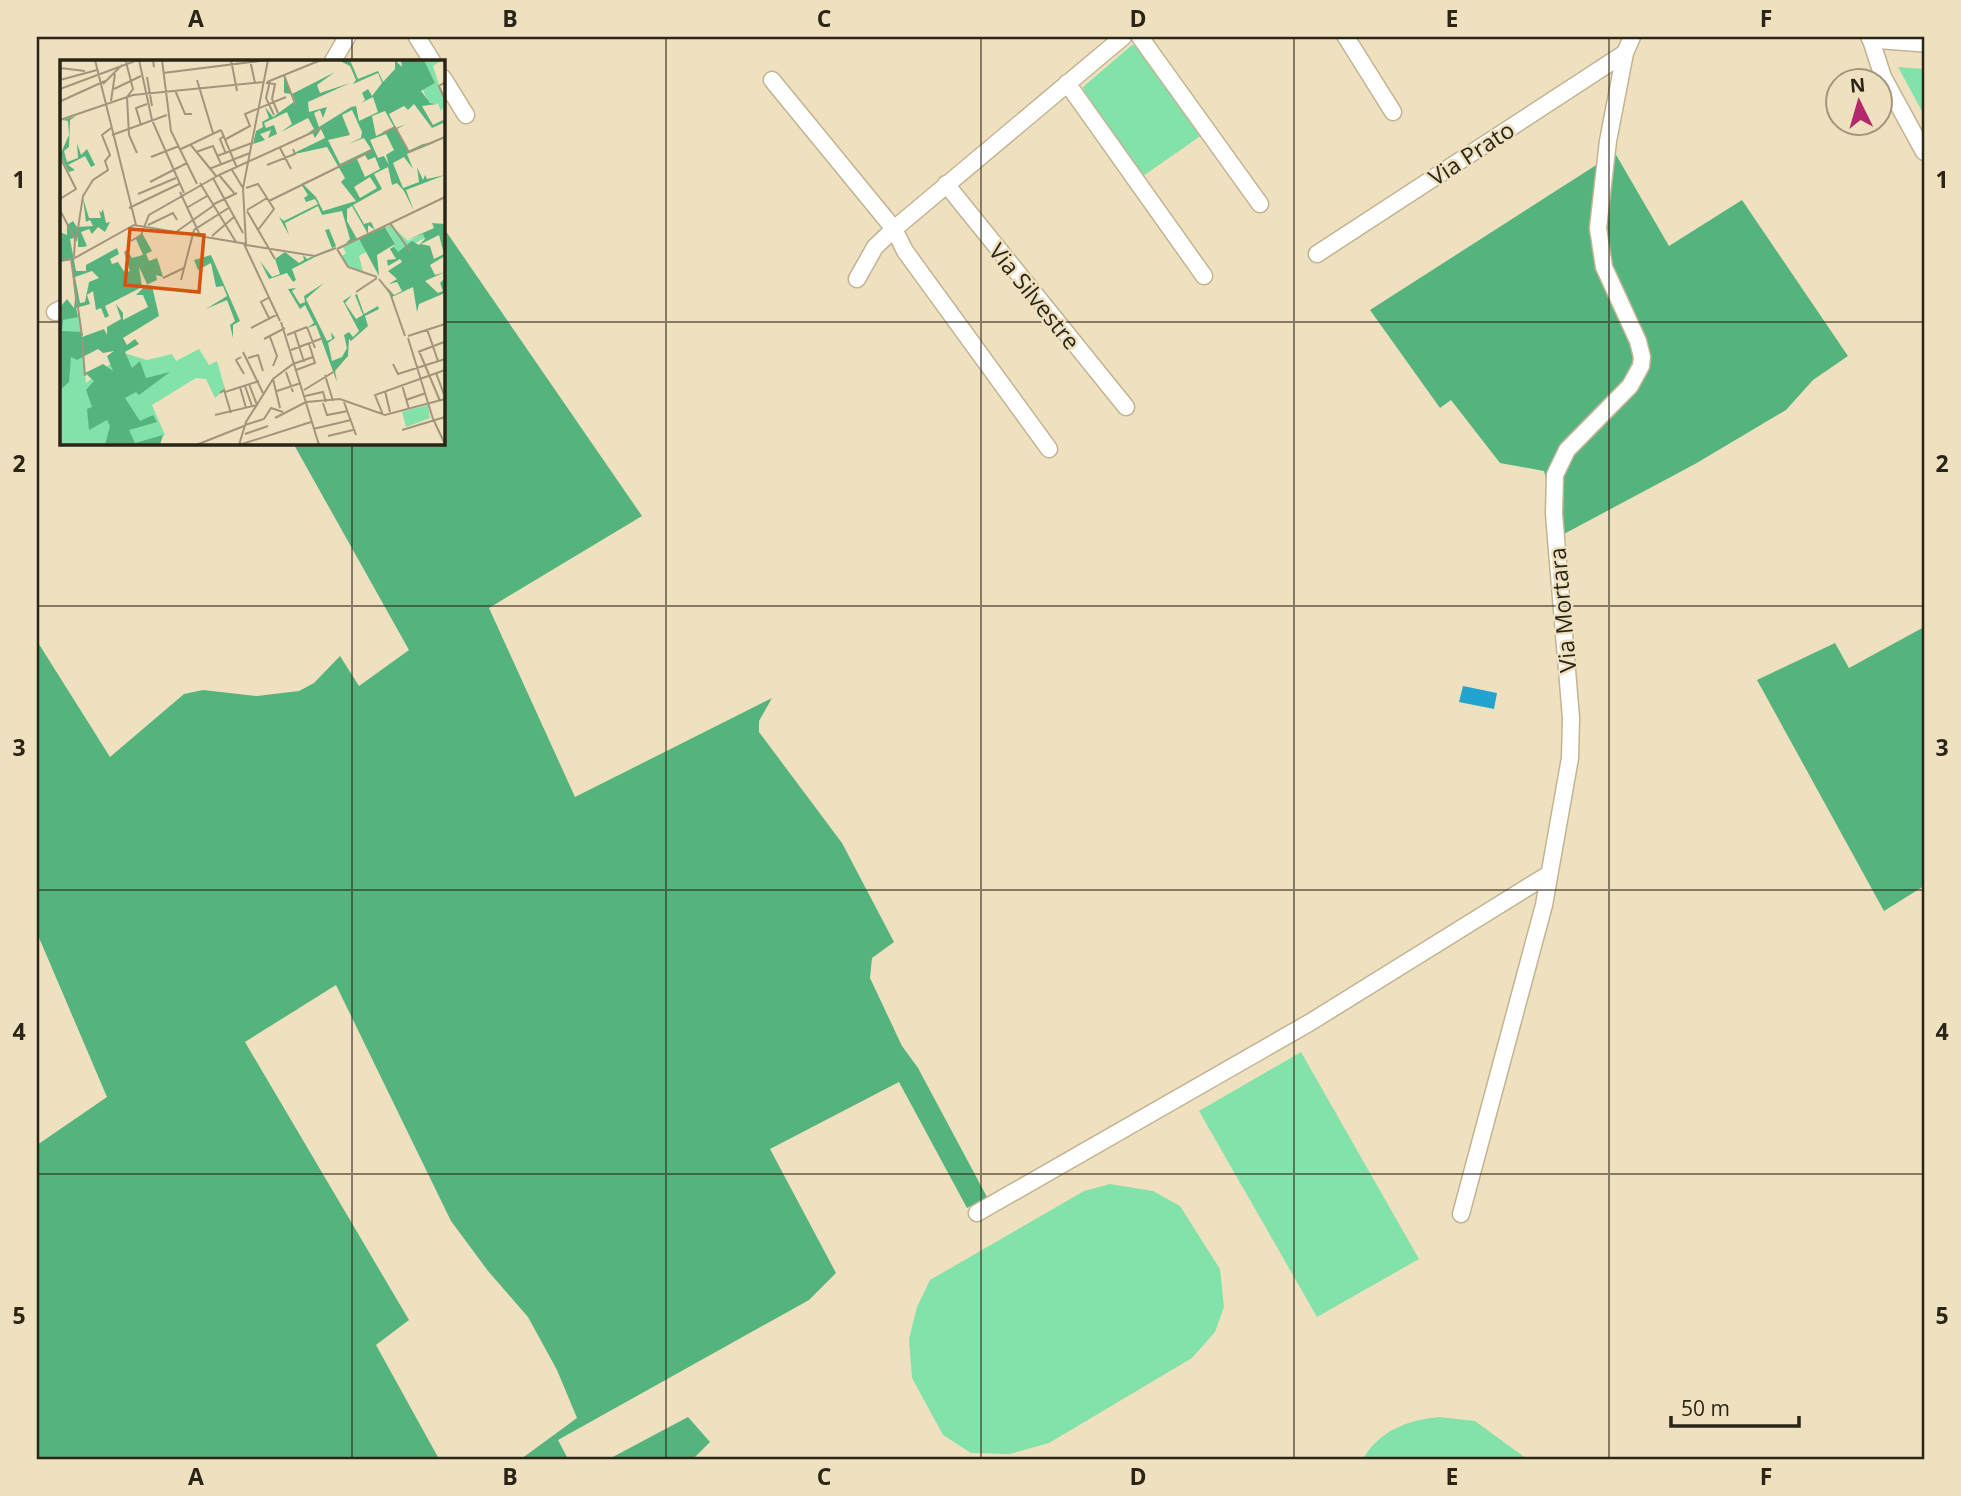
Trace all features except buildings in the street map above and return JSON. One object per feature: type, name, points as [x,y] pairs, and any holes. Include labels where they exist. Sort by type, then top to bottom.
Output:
[{"type":"street","points":[[334,60],[347,37]]},
{"type":"street","points":[[417,37],[431,60]]},
{"type":"street","points":[[857,279],[875,247],[894,229],[1123,37]]},
{"type":"street","points":[[1140,37],[1260,204]]},
{"type":"street","points":[[1346,37],[1393,112]]},
{"type":"street","name":"Via Mortara","points":[[1461,1214],[1544,905],[1572,744],[1554,514],[1555,475],[1567,450],[1630,386],[1641,366],[1638,341],[1604,267],[1598,235],[1608,141],[1625,53],[1632,37]]},
{"type":"street","points":[[1924,41],[1871,37],[1883,77],[1924,152]]},
{"type":"street","name":"Via Prato","points":[[1317,254],[1625,53]]},
{"type":"street","points":[[444,80],[466,115]]},
{"type":"street","points":[[772,80],[894,229],[905,251],[1049,449]]},
{"type":"street","points":[[1067,83],[1204,276]]},
{"type":"street","name":"Via Silvestre","points":[[946,184],[1126,407]]},
{"type":"street","points":[[976,1213],[1309,1023],[1549,874]]},
{"type":"green space","points":[[1132,45],[1140,47],[1202,135],[1143,176],[1086,96],[1083,87]]},
{"type":"green space","points":[[1898,67],[1924,69],[1924,115]]},
{"type":"green space","points":[[1615,153],[1669,246],[1742,200],[1848,356],[1813,380],[1786,410],[1695,464],[1562,535],[1544,471],[1500,463],[1451,400],[1440,408],[1370,310]]},
{"type":"green space","points":[[444,228],[642,516],[489,608],[575,797],[772,698],[759,721],[759,732],[842,843],[894,942],[872,958],[870,978],[902,1046],[918,1068],[987,1197],[967,1208],[899,1082],[770,1149],[836,1273],[809,1300],[558,1440],[568,1459],[521,1459],[577,1418],[557,1370],[528,1317],[488,1271],[451,1221],[336,985],[245,1042],[409,1320],[376,1345],[439,1459],[37,1459],[37,1145],[107,1097],[37,933],[37,641],[110,757],[184,694],[203,690],[257,696],[299,691],[314,683],[340,656],[359,686],[409,650],[294,444],[444,444]]},
{"type":"green space","points":[[1924,627],[1924,886],[1884,911],[1757,680],[1835,643],[1849,668]]},
{"type":"green space","points":[[1301,1052],[1419,1259],[1317,1317],[1199,1111]]},
{"type":"green space","points":[[1110,1184],[1153,1191],[1180,1206],[1220,1269],[1224,1307],[1215,1332],[1192,1358],[1049,1443],[1010,1454],[971,1453],[943,1435],[912,1378],[909,1339],[917,1307],[930,1280],[1084,1191]]},
{"type":"green space","points":[[688,1417],[710,1442],[693,1459],[609,1459]]},
{"type":"green space","points":[[1439,1417],[1475,1421],[1527,1459],[1363,1459],[1378,1441],[1396,1428]]},
{"type":"water","points":[[1463,686],[1497,693],[1494,709],[1459,702]]}]
